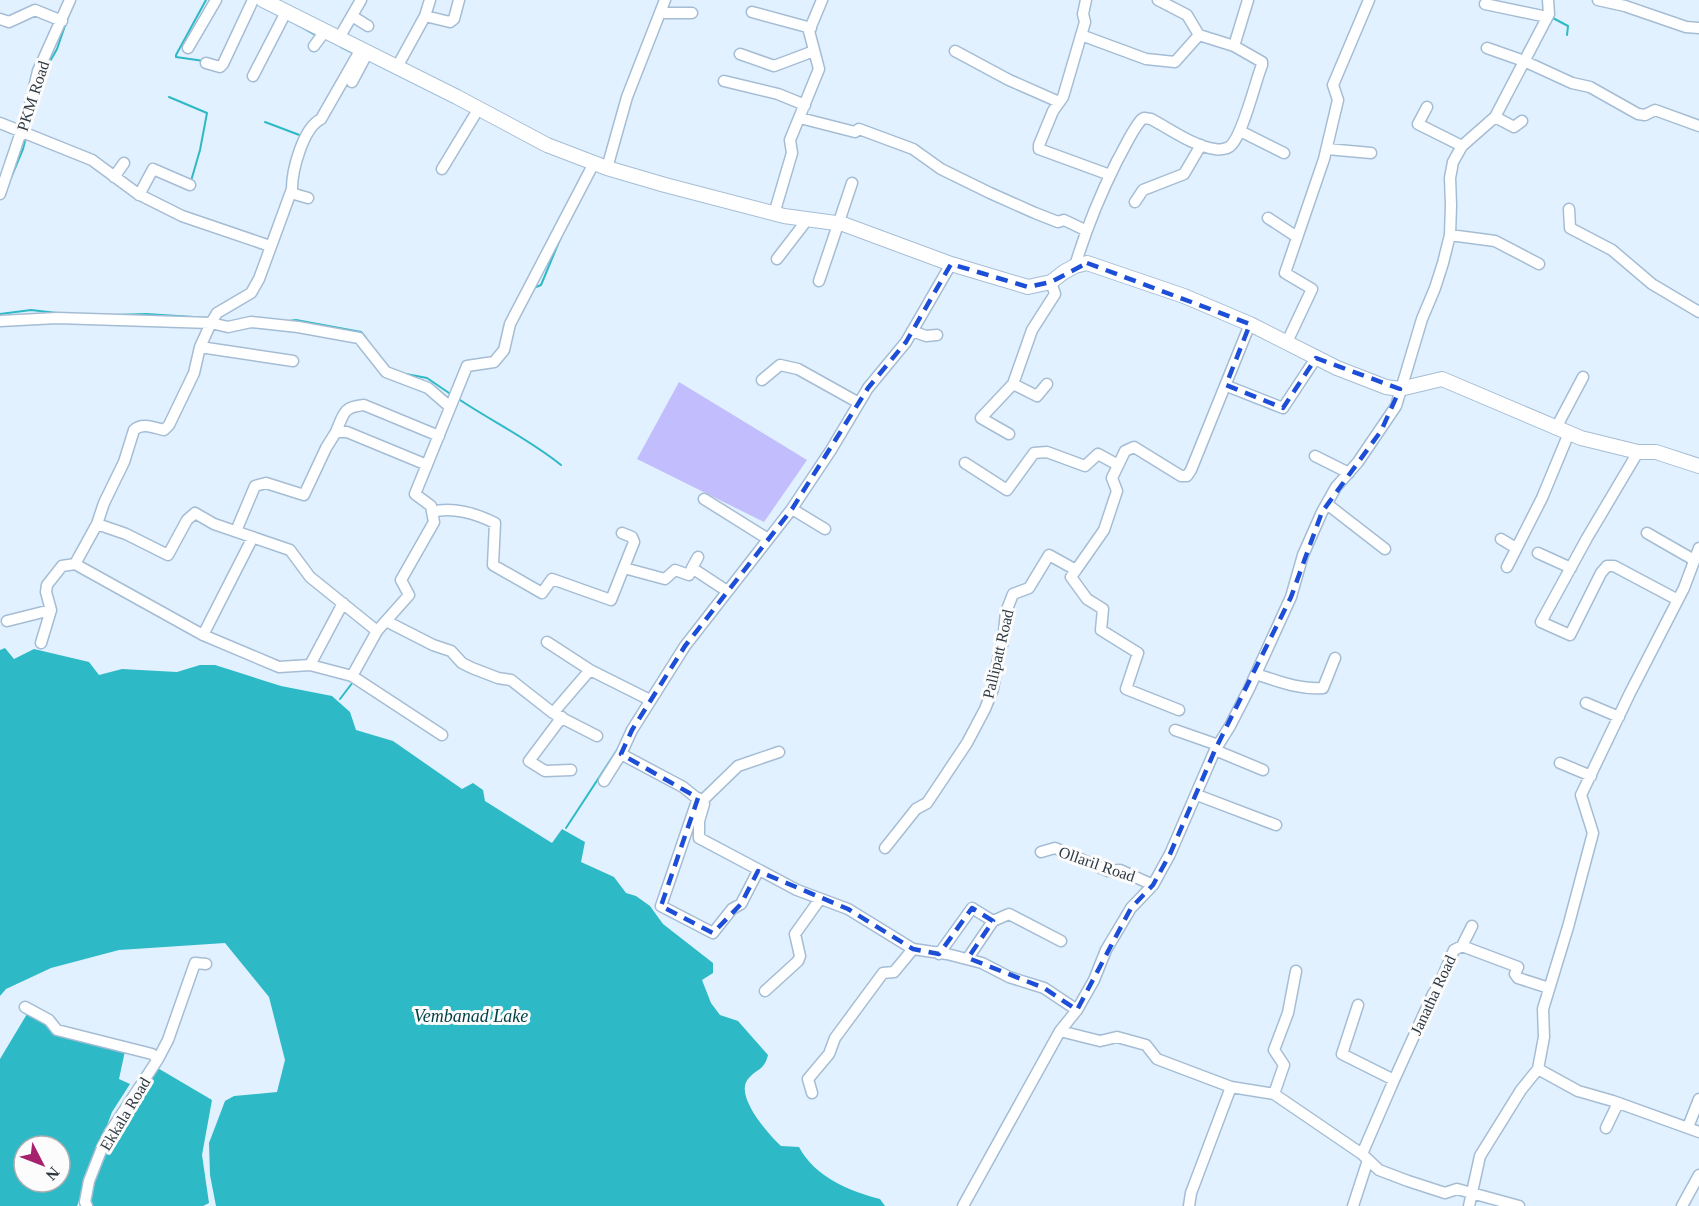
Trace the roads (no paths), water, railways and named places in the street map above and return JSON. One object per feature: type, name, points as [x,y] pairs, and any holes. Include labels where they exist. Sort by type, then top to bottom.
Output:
[{"type":"main road","points":[[263,0],[479,108],[546,145],[600,165],[774,214],[843,224],[951,264],[1028,286],[1051,282],[1075,266],[1087,263],[1184,296],[1250,324],[1316,358],[1386,387],[1400,389],[1442,379],[1562,430],[1638,452],[1656,452],[1699,466]]},
{"type":"street","name":"PKM Road","points":[[0,194],[22,132],[38,71],[70,0]]},
{"type":"street","points":[[188,48],[216,0]]},
{"type":"street","points":[[206,63],[220,67],[223,64],[253,0]]},
{"type":"street","points":[[339,38],[361,0]]},
{"type":"street","points":[[397,67],[425,16],[430,0]]},
{"type":"street","points":[[425,16],[450,22],[454,19],[459,0]]},
{"type":"street","points":[[352,676],[377,631],[409,595],[401,580],[434,522],[431,506],[415,494],[467,366],[494,362],[504,350],[510,324],[600,165],[665,0]]},
{"type":"street","points":[[774,214],[792,153],[790,141],[819,69],[809,31],[822,0]]},
{"type":"street","points":[[1086,0],[1083,14],[1085,22],[1063,97],[1053,111],[1039,149],[1110,175]]},
{"type":"street","points":[[1075,266],[1085,230],[1128,139],[1139,123],[1144,118],[1151,119],[1201,145],[1216,150],[1228,148],[1240,131],[1262,65],[1262,62],[1234,46],[1199,34],[1186,15],[1158,0]]},
{"type":"street","points":[[1234,46],[1248,0]]},
{"type":"street","points":[[1287,342],[1312,289],[1285,273],[1327,149],[1338,100],[1333,85],[1368,0]]},
{"type":"street","points":[[963,1206],[1060,1031],[1077,1010],[1094,980],[1106,950],[1131,908],[1153,885],[1170,854],[1217,747],[1256,674],[1291,597],[1303,555],[1327,504],[1336,487],[1349,473],[1396,406],[1450,235],[1452,205],[1450,178],[1453,162],[1462,146],[1495,117],[1547,17],[1548,0]]},
{"type":"street","points":[[1598,0],[1625,6],[1686,27],[1699,28]]},
{"type":"street","points":[[1485,4],[1547,17]]},
{"type":"street","points":[[0,20],[9,22],[35,10],[62,21]]},
{"type":"street","points":[[253,76],[286,12]]},
{"type":"street","points":[[660,12],[692,13]]},
{"type":"street","points":[[752,12],[811,28]]},
{"type":"street","points":[[352,16],[368,26]]},
{"type":"street","points":[[314,46],[325,31]]},
{"type":"street","points":[[1081,35],[1146,59],[1175,62],[1199,34]]},
{"type":"street","points":[[1487,48],[1524,61],[1572,83],[1590,87],[1638,114],[1645,115],[1655,110],[1696,123]]},
{"type":"street","points":[[352,82],[364,50]]},
{"type":"street","points":[[75,564],[97,524],[104,503],[124,462],[134,430],[142,425],[164,430],[169,424],[194,373],[200,347],[214,318],[251,293],[259,279],[291,193],[292,176],[304,138],[315,122],[321,119],[364,50]]},
{"type":"street","points":[[740,54],[774,66],[814,51]]},
{"type":"street","points":[[955,51],[1009,80],[1059,102]]},
{"type":"street","points":[[724,81],[778,94],[805,105]]},
{"type":"street","points":[[1427,107],[1418,124],[1462,146]]},
{"type":"street","points":[[442,168],[479,108]]},
{"type":"street","points":[[1495,117],[1514,127],[1522,121]]},
{"type":"street","points":[[800,118],[855,132],[859,129],[913,149],[941,169],[990,193],[1058,222],[1064,220],[1085,230]]},
{"type":"street","points":[[0,123],[92,160],[139,195],[182,216],[270,246]]},
{"type":"street","points":[[1240,131],[1284,153]]},
{"type":"street","points":[[1135,202],[1143,190],[1184,174],[1201,145]]},
{"type":"street","points":[[1327,149],[1371,153]]},
{"type":"street","points":[[114,177],[124,163]]},
{"type":"street","points":[[139,195],[153,169],[189,185]]},
{"type":"street","points":[[819,281],[852,183]]},
{"type":"street","points":[[291,193],[308,198]]},
{"type":"street","points":[[1569,209],[1570,228],[1612,250],[1652,284],[1699,312]]},
{"type":"street","points":[[1268,218],[1297,237]]},
{"type":"street","points":[[777,259],[807,220]]},
{"type":"street","points":[[1450,235],[1495,241],[1539,264]]},
{"type":"street","points":[[604,781],[650,700],[685,646],[792,509],[868,388],[912,331],[951,264]]},
{"type":"street","points":[[1009,434],[981,418],[1013,384],[1032,330],[1055,294],[1051,282]]},
{"type":"street","points":[[0,321],[57,318],[214,318],[228,327],[251,322],[298,327],[359,338],[386,372],[428,388],[450,407]]},
{"type":"street","points":[[1179,710],[1126,690],[1138,653],[1101,630],[1103,609],[1087,599],[1071,577],[1104,530],[1117,491],[1112,478],[1125,451],[1134,447],[1181,476],[1187,476],[1227,386],[1250,324]]},
{"type":"street","points":[[912,331],[926,336],[937,335]]},
{"type":"street","points":[[200,347],[293,361]]},
{"type":"street","points":[[1227,386],[1283,408],[1316,358]]},
{"type":"street","points":[[762,380],[780,365],[798,369],[860,403]]},
{"type":"street","points":[[1507,567],[1542,498],[1562,430],[1582,377]]},
{"type":"street","points":[[1013,384],[1037,396],[1047,384]]},
{"type":"street","points":[[236,531],[255,486],[266,483],[304,495],[345,411],[352,406],[364,405],[439,436]]},
{"type":"street","points":[[336,432],[347,432],[427,465]]},
{"type":"street","points":[[965,463],[1007,490],[1034,453],[1047,452],[1085,466],[1098,454],[1118,465]]},
{"type":"street","points":[[1638,452],[1541,622],[1570,635],[1601,573],[1607,566],[1614,566],[1678,600]]},
{"type":"street","points":[[1315,456],[1349,473]]},
{"type":"street","points":[[704,499],[768,539]]},
{"type":"street","points":[[1327,504],[1385,549]]},
{"type":"street","points":[[432,512],[443,508],[485,518],[495,523],[493,565],[542,593],[552,579],[611,600],[634,542],[632,537],[622,533]]},
{"type":"street","points":[[792,509],[825,529]]},
{"type":"street","points":[[97,524],[126,534],[168,555],[188,520],[195,513],[214,524],[290,550],[310,577],[377,631]]},
{"type":"street","points":[[1647,533],[1694,560]]},
{"type":"street","points":[[203,635],[253,537]]},
{"type":"street","points":[[1501,539],[1516,548]]},
{"type":"street","points":[[1469,1206],[1480,1156],[1521,1090],[1538,1069],[1544,1037],[1543,1009],[1593,833],[1581,795],[1678,600],[1699,548]]},
{"type":"street","points":[[1538,553],[1571,568]]},
{"type":"street","name":"Pallipatt Road","points":[[885,848],[916,809],[927,803],[967,743],[986,709],[1004,642],[1006,612],[1013,594],[1029,588],[1048,555],[1076,570]]},
{"type":"street","points":[[624,568],[665,579],[675,570],[689,575],[698,557]]},
{"type":"street","points":[[41,643],[51,610],[46,592],[47,585],[62,566],[75,564],[203,635],[279,668],[310,665],[352,676],[442,735]]},
{"type":"street","points":[[692,568],[727,591]]},
{"type":"street","points":[[310,665],[343,603]]},
{"type":"street","points":[[7,621],[51,610]]},
{"type":"street","points":[[386,621],[433,645],[451,651],[462,663],[498,678],[511,680],[558,715],[597,736]]},
{"type":"street","points":[[548,642],[590,670],[650,700]]},
{"type":"street","points":[[1256,674],[1292,686],[1323,688],[1335,658]]},
{"type":"street","points":[[672,667],[682,676]]},
{"type":"street","points":[[571,770],[545,771],[529,761],[590,670]]},
{"type":"street","points":[[1586,703],[1619,717]]},
{"type":"street","points":[[1175,730],[1217,747],[1263,770]]},
{"type":"street","points":[[758,871],[741,904],[732,909],[713,933],[661,906],[700,800],[738,766],[779,752]]},
{"type":"street","points":[[621,754],[683,787],[704,804],[699,821],[699,838],[758,871],[848,909],[913,949],[968,958],[982,963],[1009,977],[1044,988],[1077,1010]]},
{"type":"street","points":[[1560,763],[1591,776]]},
{"type":"street","points":[[1197,795],[1276,825]]},
{"type":"street","name":"Ollaril Road","points":[[1041,852],[1055,848],[1108,871],[1120,870],[1153,885]]},
{"type":"street","points":[[765,991],[798,962],[800,957],[795,934],[820,899]]},
{"type":"street","points":[[939,954],[972,908],[993,921]]},
{"type":"street","points":[[968,958],[993,921],[1009,914],[1061,941]]},
{"type":"street","points":[[1462,946],[1472,926]]},
{"type":"street","name":"Janatha Road","points":[[1353,1206],[1365,1157],[1394,1080],[1425,1026],[1454,950],[1462,946],[1518,966],[1515,974],[1518,978],[1549,988]]},
{"type":"street","points":[[812,1093],[808,1079],[829,1054],[836,1038],[884,973],[894,972],[913,949]]},
{"type":"street","points":[[158,1059],[168,1040],[195,963],[206,964]]},
{"type":"street","points":[[1274,1094],[1284,1065],[1274,1050],[1288,1013],[1296,971]]},
{"type":"street","points":[[1358,1005],[1342,1054],[1394,1080]]},
{"type":"street","name":"Ekkala Road","points":[[25,1008],[50,1020],[57,1030],[152,1054],[158,1059],[106,1140],[89,1181],[87,1206]]},
{"type":"street","points":[[1060,1031],[1100,1041],[1117,1037],[1146,1045],[1157,1059],[1231,1087],[1274,1094],[1365,1157],[1379,1170],[1445,1192],[1457,1189],[1519,1206]]},
{"type":"street","points":[[1538,1069],[1578,1091],[1699,1132]]},
{"type":"street","points":[[1189,1206],[1191,1194],[1231,1087]]},
{"type":"street","points":[[1688,1127],[1699,1099]]},
{"type":"street","points":[[1606,1128],[1618,1103]]},
{"type":"street","points":[[1682,1206],[1699,1175]]},
{"type":"water","name":"Vembanad Lake","points":[[5,648],[14,659],[34,649],[89,662],[99,675],[122,669],[177,672],[200,665],[215,665],[281,686],[332,696],[350,712],[356,730],[393,741],[462,789],[473,783],[483,790],[485,801],[552,843],[562,829],[585,842],[581,862],[614,877],[626,893],[636,896],[650,906],[663,924],[713,963],[713,973],[702,980],[711,1003],[720,1015],[738,1021],[768,1055],[762,1067],[751,1075],[745,1086],[749,1105],[769,1133],[781,1146],[799,1147],[806,1158],[823,1175],[845,1187],[880,1199],[885,1206],[216,1206],[210,1175],[209,1143],[225,1101],[234,1096],[277,1092],[285,1060],[269,997],[225,943],[119,950],[51,968],[6,989],[0,996],[0,650]]},
{"type":"water","points":[[27,1014],[45,1022],[54,1035],[125,1051],[119,1079],[130,1084],[112,1112],[77,1206],[0,1206],[0,1059]]},
{"type":"water","points":[[156,1067],[212,1100],[202,1155],[209,1203],[203,1206],[88,1206],[88,1199],[109,1138]]},
{"type":"waterway","points":[[204,61],[176,57],[176,55],[206,0]]},
{"type":"waterway","points":[[41,77],[57,49],[68,17]]},
{"type":"waterway","points":[[1551,17],[1568,26],[1567,35]]},
{"type":"waterway","points":[[296,24],[317,36]]},
{"type":"waterway","points":[[341,47],[355,54]]},
{"type":"waterway","points":[[169,97],[207,113],[191,181]]},
{"type":"waterway","points":[[265,122],[302,136]]},
{"type":"waterway","points":[[10,180],[26,137]]},
{"type":"waterway","points":[[534,288],[541,285],[561,237]]},
{"type":"waterway","points":[[0,314],[31,310],[57,313]]},
{"type":"waterway","points":[[116,315],[146,314],[209,318]]},
{"type":"waterway","points":[[289,321],[296,320],[361,332],[366,338]]},
{"type":"waterway","points":[[406,374],[427,378],[452,395]]},
{"type":"waterway","points":[[457,398],[561,465]]},
{"type":"waterway","points":[[340,699],[353,682]]},
{"type":"waterway","points":[[566,828],[617,750]]}]
